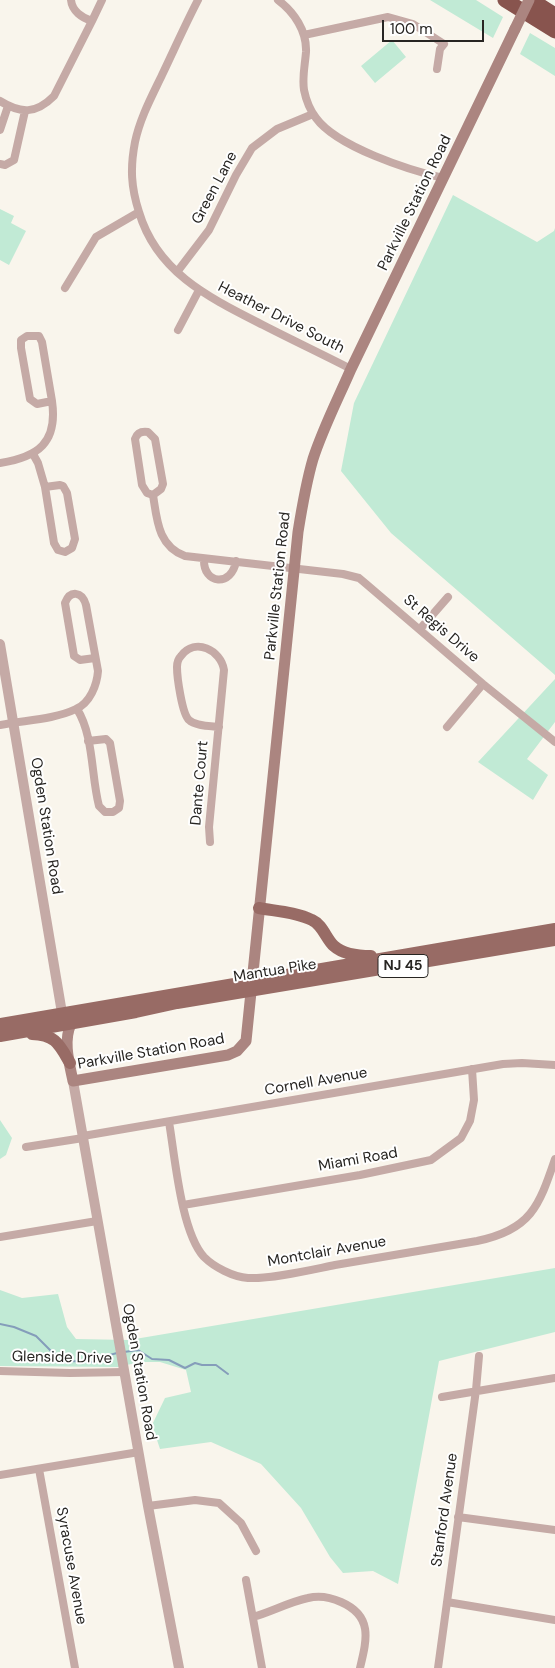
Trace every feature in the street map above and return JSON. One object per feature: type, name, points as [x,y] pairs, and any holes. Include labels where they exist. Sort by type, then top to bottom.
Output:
[{"type":"highway","points":[[505,0],[555,30]]},
{"type":"highway","points":[[530,0],[555,15]]},
{"type":"main road","name":"Parkville Station Road","points":[[72,1081],[228,1055],[236,1051],[246,1041],[302,505],[314,459],[351,369],[530,0]]},
{"type":"main road","points":[[259,908],[312,920],[326,932],[334,946],[347,952],[367,956],[388,957]]},
{"type":"main road","name":"Mantua Pike","points":[[0,1037],[71,1024],[388,957],[555,929]]},
{"type":"main road","name":"Mantua Pike","points":[[0,1024],[62,1013],[555,940]]},
{"type":"main road","points":[[71,1024],[66,1040],[72,1081]]},
{"type":"main road","points":[[0,1037],[34,1034],[46,1035],[57,1042],[70,1063]]},
{"type":"street","points":[[71,0],[71,5],[84,19],[92,21]]},
{"type":"street","points":[[0,101],[25,112],[41,107],[54,96],[102,0]]},
{"type":"street","name":"Heather Drive South","points":[[198,0],[140,123],[135,142],[132,185],[142,225],[157,252],[198,290],[351,369]]},
{"type":"street","points":[[278,0],[293,14],[304,35],[306,50],[303,81],[306,100],[313,114],[324,126],[343,140],[405,169],[443,178]]},
{"type":"street","points":[[304,35],[388,17],[414,24],[444,44],[440,50],[437,69]]},
{"type":"street","points":[[0,130],[8,106]]},
{"type":"street","points":[[0,164],[5,166],[14,160],[25,112]]},
{"type":"street","name":"Green Lane","points":[[177,272],[209,230],[236,175],[252,148],[277,129],[313,114]]},
{"type":"street","points":[[65,288],[96,238],[139,212]]},
{"type":"street","name":"Heather Drive South","points":[[178,330],[198,290]]},
{"type":"street","points":[[0,463],[33,454],[52,431],[54,419],[52,402],[42,342],[39,336],[27,336],[23,338],[20,344],[30,399],[37,404],[52,402]]},
{"type":"street","points":[[141,432],[150,433],[155,439],[163,484],[161,489],[153,495],[148,493],[142,485],[135,440],[141,432]]},
{"type":"street","points":[[33,454],[38,463],[45,487],[54,543],[58,550],[62,552],[67,551],[74,545],[75,539],[66,489],[60,485],[45,487]]},
{"type":"street","name":"St Regis Drive","points":[[153,495],[158,526],[166,543],[179,554],[204,559],[343,574],[358,578],[555,742]]},
{"type":"street","points":[[204,559],[206,571],[217,580],[232,574],[236,561]]},
{"type":"street","points":[[0,724],[77,709],[95,687],[98,671],[85,599],[79,594],[71,595],[65,603],[74,656],[80,660],[95,658]]},
{"type":"street","points":[[420,629],[448,597]]},
{"type":"street","name":"Ogden Station Road","points":[[0,644],[62,1013]]},
{"type":"street","name":"Dante Court","points":[[210,842],[224,666],[211,650],[203,647],[191,648],[181,656],[177,666],[184,713],[194,723],[219,727]]},
{"type":"street","points":[[448,727],[483,684]]},
{"type":"street","points":[[77,709],[84,723],[99,806],[106,812],[113,812],[119,808],[120,800],[110,743],[106,739],[88,741]]},
{"type":"street","name":"Cornell Avenue","points":[[26,1147],[472,1069],[522,1063],[555,1064]]},
{"type":"street","name":"Miami Road","points":[[183,1205],[360,1175],[431,1160],[461,1138],[466,1131],[473,1110],[474,1089],[472,1069]]},
{"type":"street","name":"Ogden Station Road","points":[[72,1081],[179,1668]]},
{"type":"street","name":"Montclair Avenue","points":[[169,1122],[183,1205],[189,1230],[195,1244],[204,1257],[230,1274],[246,1278],[258,1278],[493,1238],[504,1234],[520,1224],[539,1202],[551,1182],[555,1158]]},
{"type":"street","points":[[0,1237],[97,1221]]},
{"type":"street","name":"Stanford Avenue","points":[[438,1668],[479,1356]]},
{"type":"street","name":"Glenside Drive","points":[[0,1371],[124,1372]]},
{"type":"street","points":[[442,1397],[555,1378]]},
{"type":"street","points":[[0,1475],[139,1452]]},
{"type":"street","name":"Syracuse Avenue","points":[[39,1469],[75,1668]]},
{"type":"street","points":[[148,1506],[195,1500],[219,1503],[241,1523],[256,1551]]},
{"type":"street","points":[[458,1517],[555,1530]]},
{"type":"street","points":[[246,1580],[262,1668]]},
{"type":"street","points":[[253,1617],[308,1598],[328,1596],[346,1604],[362,1617],[366,1632],[360,1668]]},
{"type":"street","points":[[446,1602],[555,1620]]},
{"type":"green space","points":[[430,0],[476,0],[503,17],[493,38]]},
{"type":"green space","points":[[530,33],[555,48],[555,76],[520,54]]},
{"type":"green space","points":[[392,40],[406,57],[375,83],[361,66]]},
{"type":"green space","points":[[453,195],[537,242],[554,231],[555,228],[555,675],[391,533],[341,471],[354,403]]},
{"type":"green space","points":[[0,209],[14,216],[11,223],[26,231],[9,265],[0,260]]},
{"type":"green space","points":[[555,679],[555,722],[527,759],[548,775],[533,800],[478,762]]},
{"type":"green space","points":[[0,1120],[12,1138],[6,1155],[0,1159]]},
{"type":"green space","points":[[555,1268],[555,1332],[439,1361],[398,1584],[373,1571],[343,1573],[330,1557],[301,1508],[261,1464],[211,1442],[160,1449],[152,1425],[165,1398],[191,1392],[186,1370],[160,1362],[140,1362],[118,1367],[0,1366],[0,1290],[22,1298],[58,1294],[67,1327],[76,1339],[129,1340]]},
{"type":"waterway","points":[[0,1324],[14,1327],[36,1336],[52,1352],[69,1361],[92,1362],[117,1353]]},
{"type":"waterway","points":[[124,1352],[138,1350],[152,1359],[169,1360],[185,1368],[195,1363],[216,1365],[228,1374]]}]
